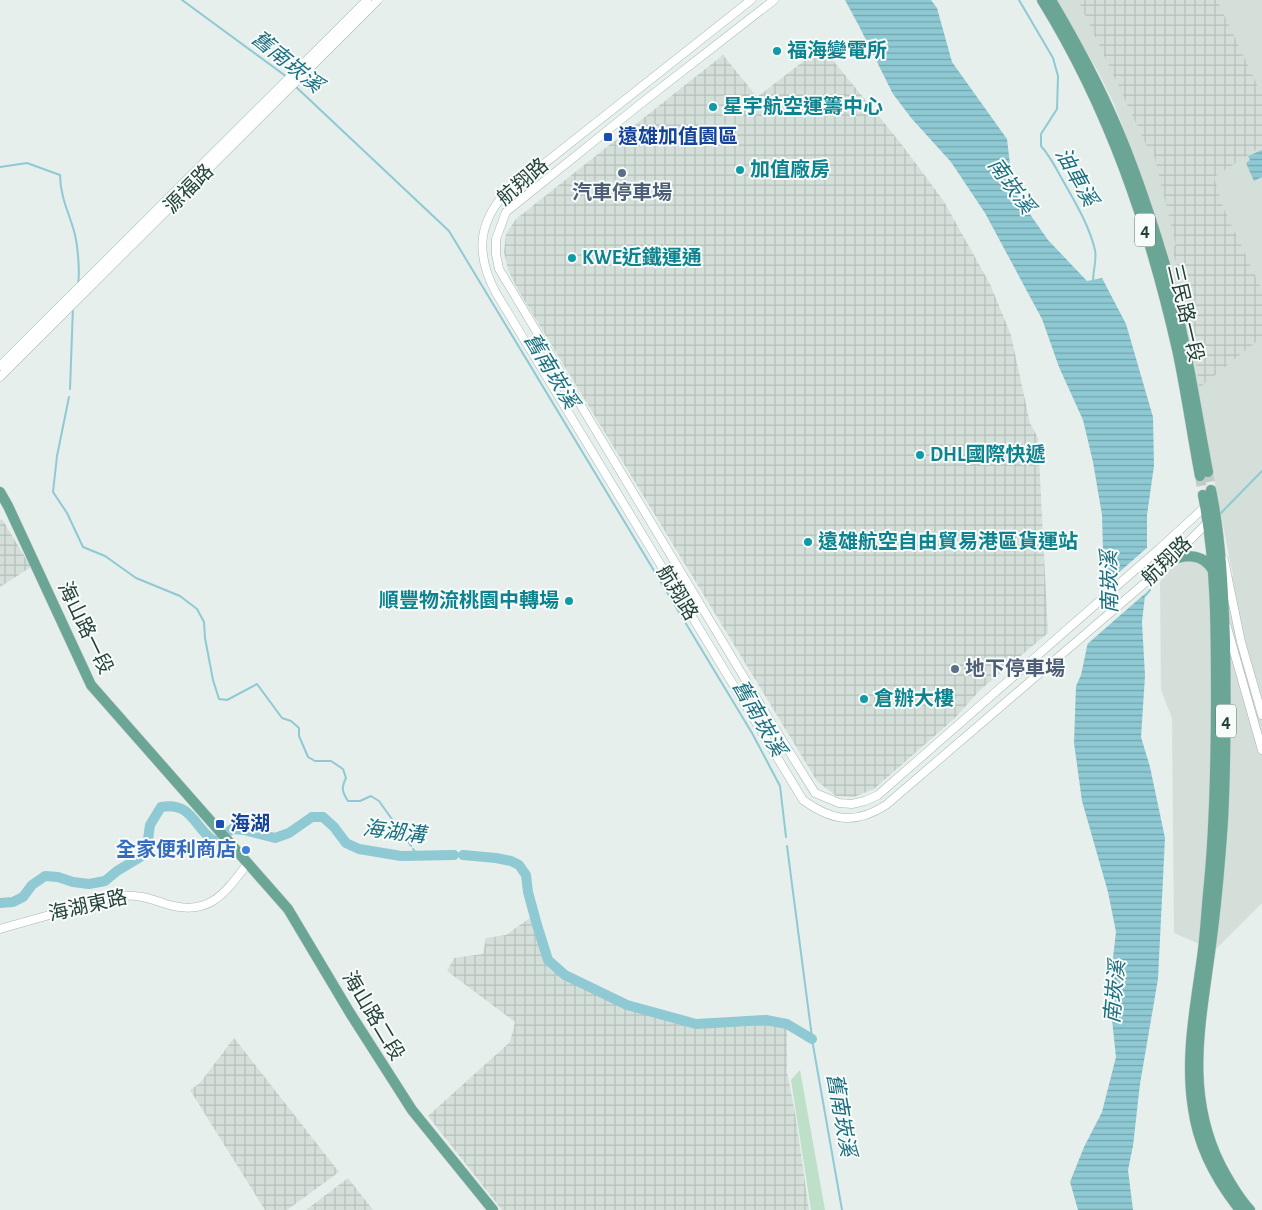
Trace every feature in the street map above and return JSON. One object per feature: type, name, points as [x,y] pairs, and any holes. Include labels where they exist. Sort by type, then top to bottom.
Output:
[{"type":"main road","name":"三民路一段","points":[[1042,0],[1080,67],[1117,149],[1137,203],[1157,270],[1204,474],[1181,333],[1166,268],[1146,205],[1115,123],[1099,87],[1051,0]]},
{"type":"main road","name":"海山路一段","points":[[0,492],[91,685],[223,835]]},
{"type":"main road","name":"4","points":[[1208,498],[1224,611],[1226,756],[1211,947],[1198,1047],[1198,1084],[1201,1110],[1213,1150],[1227,1178],[1250,1210]]},
{"type":"main road","name":"4","points":[[1213,523],[1216,771],[1208,897],[1190,1047],[1190,1085],[1194,1114],[1205,1152],[1228,1195],[1240,1210]]},
{"type":"main road","points":[[1163,567],[1176,558],[1195,556],[1210,565],[1214,573]]},
{"type":"main road","name":"海山路二段","points":[[223,835],[288,909],[350,1013],[412,1110],[493,1210]]},
{"type":"street","name":"源福路","points":[[0,366],[367,0]]},
{"type":"street","name":"源福路","points":[[0,377],[378,0]]},
{"type":"street","name":"航翔路","points":[[752,0],[501,198],[493,207],[485,228],[482,260],[485,271],[496,293],[803,800],[826,815],[840,818],[858,817],[876,812],[1047,668],[1213,523]]},
{"type":"street","name":"航翔路","points":[[774,0],[506,212],[496,239],[496,254],[499,269],[769,719],[815,792],[839,803],[852,804],[878,795],[1159,549],[1208,498]]},
{"type":"street","points":[[1213,523],[1241,642],[1262,716]]},
{"type":"street","points":[[1224,611],[1233,651],[1262,750]]},
{"type":"street","name":"海湖東路","points":[[0,929],[117,896],[132,894],[186,909],[196,908],[219,897],[248,864]]},
{"type":"shaded area","points":[[1056,0],[1262,0],[1262,903],[1211,954],[1197,943],[1174,933],[1172,718],[1161,690],[1160,582],[1172,568],[1188,560],[1198,563],[1210,572],[1211,581],[1233,576],[1172,267],[1134,155],[1114,104],[1100,75]]},
{"type":"shaded area","points":[[1078,0],[1217,0],[1262,95],[1262,146],[1214,177],[1223,207],[1262,290],[1262,337],[1199,388],[1190,316],[1172,247],[1176,245],[1153,151],[1150,153]]},
{"type":"shaded area","points":[[822,47],[899,141],[943,200],[990,284],[1011,335],[1030,423],[1038,438],[1048,633],[980,690],[955,718],[874,789],[854,797],[836,796],[817,781],[518,290],[508,270],[504,252],[506,234],[516,219],[723,55],[757,97]]},
{"type":"shaded area","points":[[2,519],[31,567],[0,587],[0,520]]},
{"type":"shaded area","points":[[534,915],[548,960],[565,975],[627,1005],[696,1024],[766,1020],[787,1024],[787,1072],[809,1210],[502,1210],[428,1116],[510,1042],[515,1022],[447,971],[454,958],[483,954],[486,938],[506,935]]},
{"type":"shaded area","points":[[234,1038],[339,1172],[287,1210],[265,1210],[190,1090],[200,1083]]},
{"type":"shaded area","points":[[348,1178],[373,1210],[306,1210]]},
{"type":"green space","points":[[800,1070],[825,1210],[811,1210],[791,1080]]},
{"type":"water","name":"南崁溪","points":[[845,0],[931,0],[937,8],[952,62],[1007,139],[1013,190],[1048,240],[1087,281],[1102,278],[1126,324],[1153,417],[1154,466],[1147,515],[1147,578],[1142,622],[1145,676],[1141,737],[1150,767],[1165,838],[1158,979],[1128,1170],[1133,1210],[1078,1210],[1070,1182],[1084,1147],[1102,1112],[1116,1057],[1109,992],[1116,932],[1108,892],[1082,801],[1074,743],[1076,686],[1081,675],[1091,628],[1104,586],[1102,515],[1093,462],[1083,420],[1059,367],[1042,319],[985,213],[951,162],[912,119],[893,94]]},
{"type":"water","points":[[1262,150],[1262,177],[1254,181],[1246,163],[1250,160],[1248,156]]},
{"type":"pier","points":[[1149,546],[1148,591],[1084,647],[1100,589]]},
{"type":"waterway","name":"舊南崁溪","points":[[182,0],[287,77]]},
{"type":"waterway","name":"油車溪","points":[[1019,0],[1053,58],[1058,76],[1057,109],[1041,134],[1041,146],[1055,166],[1077,205],[1089,232],[1095,254],[1093,281]]},
{"type":"waterway","name":"舊南崁溪","points":[[295,86],[449,231],[752,733],[780,786],[786,837]]},
{"type":"waterway","points":[[0,167],[27,163],[60,175],[63,197],[77,244],[78,285]]},
{"type":"waterway","points":[[70,389],[73,307]]},
{"type":"waterway","points":[[69,397],[57,456],[53,492],[67,513],[83,547],[105,556],[136,578],[180,596],[197,609],[204,622],[213,680],[219,699],[227,700],[257,684],[282,718],[291,721],[299,728],[299,736],[308,757],[315,761],[331,761],[343,769],[346,778],[343,790],[348,801],[360,801],[371,796],[379,801],[411,846]]},
{"type":"waterway","points":[[1220,514],[1262,471]]},
{"type":"waterway","points":[[1145,596],[1150,590]]},
{"type":"waterway","name":"海湖溝","points":[[0,903],[13,902],[23,897],[32,885],[45,876],[89,884],[105,881],[117,871],[142,856],[147,847],[150,825],[161,807],[171,806],[180,808],[192,817],[215,842],[232,829],[275,838],[289,833],[312,817],[323,817],[334,827],[346,843],[359,849],[401,856],[454,855]]},
{"type":"waterway","name":"舊南崁溪","points":[[787,846],[813,1045],[842,1210]]},
{"type":"waterway","name":"海湖溝","points":[[413,849],[419,857]]},
{"type":"waterway","name":"海湖溝","points":[[463,855],[496,858],[519,865],[526,875],[528,892],[548,960],[565,975],[627,1005],[696,1024],[766,1020],[787,1024],[812,1039]]},
{"type":"tunnel","points":[[1208,472],[1211,490]]},
{"type":"tunnel","points":[[1200,476],[1203,495]]},
{"type":"place","name":"福海變電所","points":[[777,51]]},
{"type":"place","name":"星宇航空運籌中心","points":[[713,107]]},
{"type":"place","name":"遠雄加值園區","points":[[608,137]]},
{"type":"place","name":"加值廠房","points":[[740,170]]},
{"type":"place","name":"汽車停車場","points":[[622,173]]},
{"type":"place","name":"KWE近鐵運通","points":[[572,258]]},
{"type":"place","name":"DHL國際快遞","points":[[920,455]]},
{"type":"place","name":"遠雄航空自由貿易港區貨運站","points":[[808,542]]},
{"type":"place","name":"順豐物流桃園中轉場","points":[[569,601]]},
{"type":"place","name":"地下停車場","points":[[955,669]]},
{"type":"place","name":"倉辦大樓","points":[[864,699]]},
{"type":"place","name":"海湖","points":[[220,824]]},
{"type":"place","name":"全家便利商店","points":[[246,850]]}]
